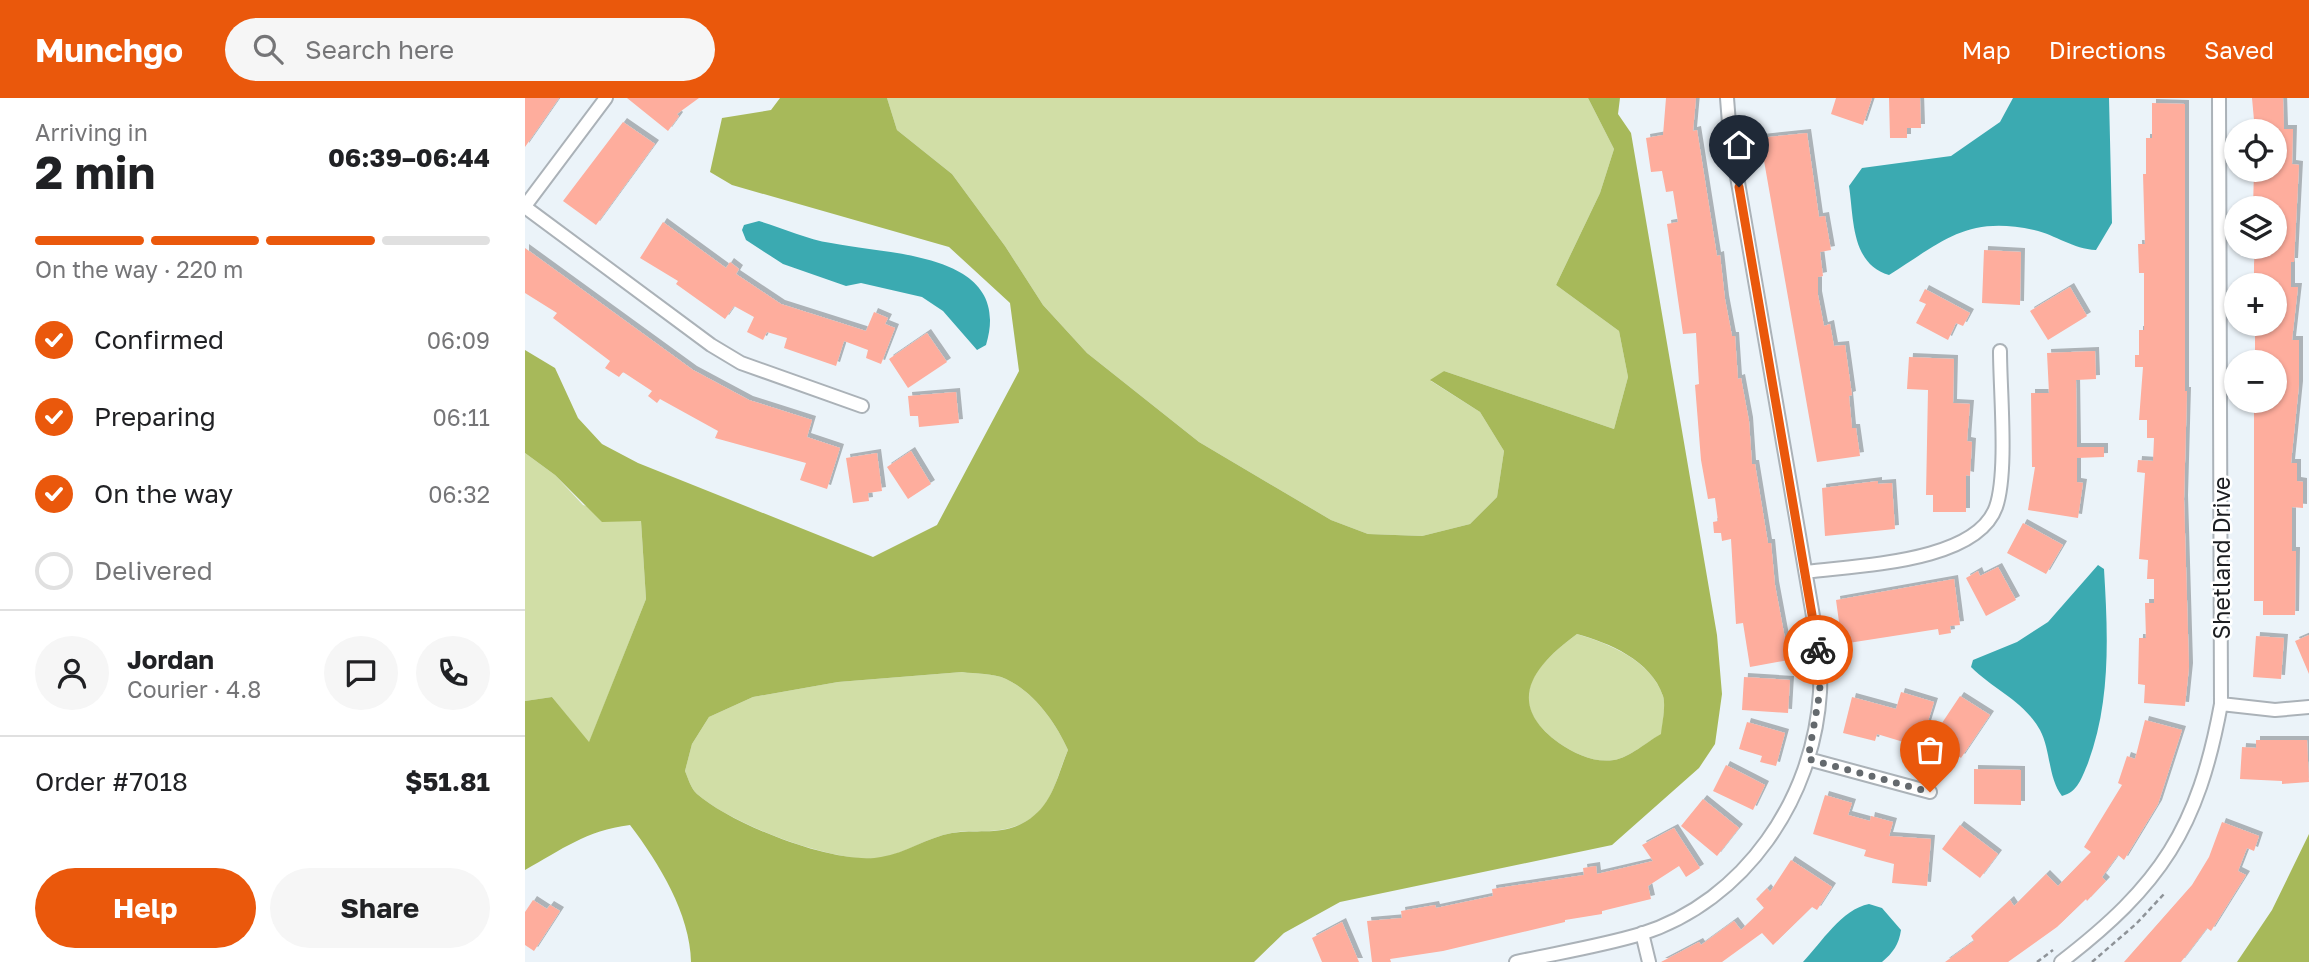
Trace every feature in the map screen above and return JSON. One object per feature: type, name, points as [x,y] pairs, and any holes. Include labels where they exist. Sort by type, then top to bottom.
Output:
[{"type":"street","points":[[606,98],[525,206],[711,345],[741,363],[862,406]]},
{"type":"street","points":[[1516,962],[1642,933],[1709,898],[1739,873],[1770,838],[1789,810],[1808,759],[1820,691],[1818,645],[1730,136],[1727,98]]},
{"type":"street","name":"Shetland Drive","points":[[2061,962],[2134,900],[2176,844],[2197,799],[2208,765],[2221,704],[2219,98]]},
{"type":"street","points":[[1806,572],[1934,554],[1955,547],[1977,533],[1996,509],[2001,483],[2000,351]]},
{"type":"street","points":[[2221,704],[2275,710],[2309,707]]},
{"type":"street","points":[[1808,759],[1930,792]]},
{"type":"street","points":[[1642,933],[1649,962]]},
{"type":"path","points":[[2092,962],[2136,924],[2164,894]]},
{"type":"green space","points":[[780,98],[887,98],[897,130],[952,174],[1005,246],[1043,305],[1087,353],[1199,442],[1331,520],[1368,534],[1422,536],[1470,524],[1497,497],[1504,451],[1480,412],[1430,380],[1444,371],[1614,429],[1628,377],[1619,331],[1556,285],[1600,193],[1614,149],[1588,98],[1620,98],[1618,114],[1631,133],[1717,635],[1722,694],[1715,744],[1699,768],[1612,845],[1340,902],[1284,933],[1254,962],[691,962],[685,926],[671,890],[630,825],[587,836],[525,870],[525,701],[552,697],[589,742],[646,599],[641,521],[602,522],[555,475],[525,453],[525,350],[555,368],[578,418],[602,444],[638,463],[873,557],[937,525],[1019,371],[1010,303],[949,247],[732,185],[710,172],[722,118],[771,110]],"holes":[[[1577,634],[1602,642],[1628,655],[1649,672],[1663,696],[1661,734],[1620,759],[1599,760],[1572,751],[1542,728],[1532,714],[1529,699],[1537,672],[1561,646]],[[962,672],[1006,679],[1026,692],[1043,709],[1068,750],[1046,802],[1031,818],[1013,827],[996,831],[952,833],[881,857],[838,855],[785,840],[734,818],[697,794],[685,771],[692,744],[709,717],[753,697],[838,682]]]},
{"type":"green space","points":[[887,98],[1588,98],[1614,149],[1600,193],[1556,285],[1619,331],[1628,377],[1614,429],[1444,371],[1431,381],[1480,412],[1504,451],[1497,497],[1470,524],[1422,536],[1368,534],[1331,520],[1199,442],[1087,353],[1043,305],[1005,246],[952,174],[897,130]]},
{"type":"green space","points":[[525,453],[555,475],[583,505],[641,521],[646,599],[589,743],[552,697],[525,701]]},
{"type":"green space","points":[[1577,634],[1628,655],[1649,673],[1663,696],[1662,734],[1620,759],[1599,760],[1572,751],[1542,728],[1532,714],[1528,699],[1537,672],[1561,646]]},
{"type":"green space","points":[[962,672],[1006,679],[1026,692],[1043,709],[1068,750],[1047,802],[1032,818],[1021,824],[995,831],[943,835],[881,858],[838,855],[785,840],[734,818],[697,794],[685,771],[692,744],[709,717],[753,697],[838,682]]},
{"type":"green space","points":[[2309,834],[2309,962],[2237,962],[2272,910]]},
{"type":"water","points":[[2013,98],[2109,98],[2112,223],[2096,250],[2034,230],[1990,226],[1956,234],[1889,275],[1867,261],[1857,239],[1849,186],[1862,168],[1951,156],[2000,122]]},
{"type":"water","points":[[759,221],[822,241],[913,256],[965,275],[982,292],[990,314],[986,345],[977,350],[943,311],[922,297],[861,283],[846,286],[783,264],[746,240],[742,230],[744,225]]},
{"type":"water","points":[[2098,565],[2104,569],[2106,618],[2106,668],[2101,716],[2081,779],[2072,791],[2062,796],[2054,781],[2044,738],[2033,720],[2017,703],[1971,667],[1973,660],[2017,642],[2048,622]]},
{"type":"water","points":[[1869,904],[1882,908],[1901,930],[1897,944],[1886,959],[1882,962],[1803,962],[1850,912]]},
{"type":"building","points":[[525,98],[559,98],[525,147]]},
{"type":"building","points":[[627,98],[699,98],[677,114],[679,116],[668,131]]},
{"type":"building","points":[[1666,98],[1696,98],[1693,131],[1697,130],[1717,256],[1720,255],[1725,299],[1732,336],[1735,336],[1738,379],[1741,378],[1749,421],[1752,464],[1755,464],[1768,543],[1771,543],[1775,585],[1789,660],[1750,667],[1743,623],[1736,624],[1731,539],[1722,541],[1721,533],[1714,533],[1713,522],[1718,521],[1715,498],[1708,499],[1701,460],[1695,385],[1699,384],[1696,333],[1683,334],[1667,224],[1678,222],[1673,191],[1666,192],[1662,171],[1651,172],[1646,138],[1663,135]]},
{"type":"building","points":[[1836,98],[1872,98],[1863,125],[1831,114]]},
{"type":"building","points":[[1889,98],[1920,98],[1921,128],[1907,128],[1907,138],[1890,138]]},
{"type":"building","points":[[2252,98],[2283,98],[2284,119],[2254,119]]},
{"type":"building","points":[[2152,103],[2185,104],[2187,391],[2184,499],[2189,667],[2185,706],[2144,703],[2145,685],[2138,684],[2139,638],[2146,638],[2145,603],[2154,603],[2154,579],[2147,579],[2148,560],[2139,559],[2145,473],[2137,472],[2138,460],[2153,461],[2154,438],[2147,438],[2147,420],[2139,420],[2143,367],[2135,367],[2135,355],[2139,355],[2139,330],[2144,330],[2144,273],[2139,273],[2138,244],[2145,244],[2143,174],[2146,174],[2146,138],[2152,138]]},
{"type":"building","points":[[623,122],[655,144],[596,225],[563,201]]},
{"type":"building","points":[[2287,129],[2293,129],[2292,164],[2299,165],[2294,262],[2291,262],[2291,287],[2298,287],[2292,340],[2299,340],[2299,385],[2291,463],[2297,463],[2297,481],[2303,482],[2303,508],[2292,507],[2292,551],[2296,551],[2295,615],[2263,615],[2263,601],[2254,601],[2254,413],[2287,413],[2287,350],[2255,350],[2255,336],[2287,336],[2287,273],[2254,273],[2254,259],[2287,259],[2287,196],[2253,196],[2254,182],[2287,182]]},
{"type":"building","points":[[1807,133],[1819,217],[1825,216],[1831,250],[1820,252],[1823,276],[1818,277],[1818,295],[1824,326],[1830,324],[1834,346],[1845,345],[1852,395],[1849,396],[1852,428],[1856,428],[1860,456],[1817,462],[1760,138]]},
{"type":"building","points":[[663,222],[726,268],[730,262],[739,269],[736,274],[781,304],[866,331],[874,312],[888,318],[885,324],[895,328],[881,364],[866,358],[868,350],[844,341],[836,366],[784,348],[787,338],[767,332],[763,340],[747,332],[754,317],[734,306],[725,319],[676,284],[678,281],[640,258]]},
{"type":"building","points":[[525,248],[693,370],[749,400],[812,420],[807,437],[840,448],[827,489],[800,480],[806,463],[715,438],[718,431],[660,399],[657,403],[648,396],[652,391],[623,372],[619,377],[605,368],[610,361],[553,318],[557,313],[525,293]]},
{"type":"building","points":[[1984,250],[2021,252],[2020,305],[1982,303]]},
{"type":"building","points":[[2070,287],[2087,316],[2048,340],[2030,311]]},
{"type":"building","points":[[1925,289],[1970,313],[1963,326],[1956,323],[1948,340],[1916,323],[1926,304],[1919,301]]},
{"type":"building","points":[[927,333],[947,362],[908,388],[889,359]]},
{"type":"building","points":[[2095,351],[2096,379],[2076,380],[2077,447],[2104,447],[2104,457],[2077,458],[2077,482],[2083,483],[2078,518],[2028,510],[2035,467],[2032,467],[2031,393],[2049,393],[2047,353]]},
{"type":"building","points":[[1909,357],[1954,359],[1953,403],[1970,404],[1967,441],[1972,442],[1970,476],[1966,475],[1966,512],[1933,512],[1933,495],[1926,495],[1928,390],[1907,389]]},
{"type":"building","points":[[956,392],[959,423],[919,427],[918,416],[910,416],[908,396]]},
{"type":"building","points":[[911,451],[931,484],[908,499],[887,467]]},
{"type":"building","points":[[877,453],[882,491],[868,493],[869,501],[853,503],[846,458]]},
{"type":"building","points":[[1878,481],[1878,484],[1892,483],[1895,529],[1825,536],[1822,488]]},
{"type":"building","points":[[2023,523],[2063,545],[2046,574],[2007,553]]},
{"type":"building","points":[[1998,567],[2016,600],[1986,616],[1966,578],[1978,571],[1980,576]]},
{"type":"building","points":[[1954,579],[1960,625],[1950,626],[1951,633],[1939,635],[1938,629],[1842,644],[1836,600]]},
{"type":"building","points":[[2309,635],[2309,674],[2295,641]]},
{"type":"building","points":[[2256,636],[2284,638],[2281,679],[2253,677]]},
{"type":"building","points":[[1744,677],[1790,680],[1788,713],[1742,710]]},
{"type":"building","points":[[1901,692],[1934,702],[1920,747],[1877,734],[1875,741],[1843,733],[1852,697],[1896,709]]},
{"type":"building","points":[[1960,696],[1990,715],[1961,758],[1932,738]]},
{"type":"building","points":[[2145,720],[2182,730],[2158,804],[2124,860],[2118,855],[2102,877],[2106,881],[2087,901],[2086,899],[2057,927],[2008,962],[1945,962],[1974,941],[1971,936],[2010,900],[2014,906],[2046,874],[2058,886],[2091,852],[2084,847],[2122,785],[2118,783],[2127,756],[2135,759]]},
{"type":"building","points":[[1747,722],[1785,733],[1776,766],[1760,762],[1762,756],[1739,749]]},
{"type":"building","points":[[2256,740],[2307,740],[2309,782],[2282,784],[2282,781],[2240,779],[2242,747],[2256,748]]},
{"type":"building","points":[[1726,765],[1765,785],[1753,810],[1713,791]]},
{"type":"building","points":[[1974,769],[2021,770],[2021,805],[1974,804]]},
{"type":"building","points":[[1825,795],[1852,803],[1848,815],[1870,821],[1871,816],[1893,822],[1889,836],[1931,839],[1927,886],[1892,883],[1894,864],[1864,856],[1866,850],[1813,834]]},
{"type":"building","points":[[1703,799],[1739,828],[1717,856],[1681,826]]},
{"type":"building","points":[[2222,822],[2259,836],[2254,851],[2247,848],[2238,871],[2246,875],[2211,931],[2207,928],[2181,962],[2124,962],[2192,885],[2209,857]]},
{"type":"building","points":[[1960,825],[1998,854],[1980,878],[1942,849]]},
{"type":"building","points":[[1674,828],[1700,868],[1686,877],[1679,866],[1648,886],[1651,899],[1602,911],[1602,914],[1565,920],[1443,951],[1390,959],[1391,962],[1372,962],[1367,921],[1402,918],[1401,911],[1435,905],[1436,908],[1493,896],[1492,889],[1584,875],[1583,868],[1596,866],[1597,874],[1653,861],[1642,845]]},
{"type":"building","points":[[1791,860],[1832,887],[1817,910],[1812,907],[1773,945],[1762,933],[1722,962],[1661,962],[1699,942],[1701,945],[1734,921],[1741,930],[1764,908],[1756,899],[1767,888],[1770,892]]},
{"type":"building","points":[[533,900],[547,909],[550,905],[560,911],[534,951],[525,945],[525,912]]},
{"type":"building","points":[[1342,922],[1359,962],[1322,962],[1312,938]]},
{"type":"way so far","points":[[1818,650],[1820,691],[1808,759],[1930,792]]},
{"type":"route","points":[[1739,187],[1818,650]]}]
